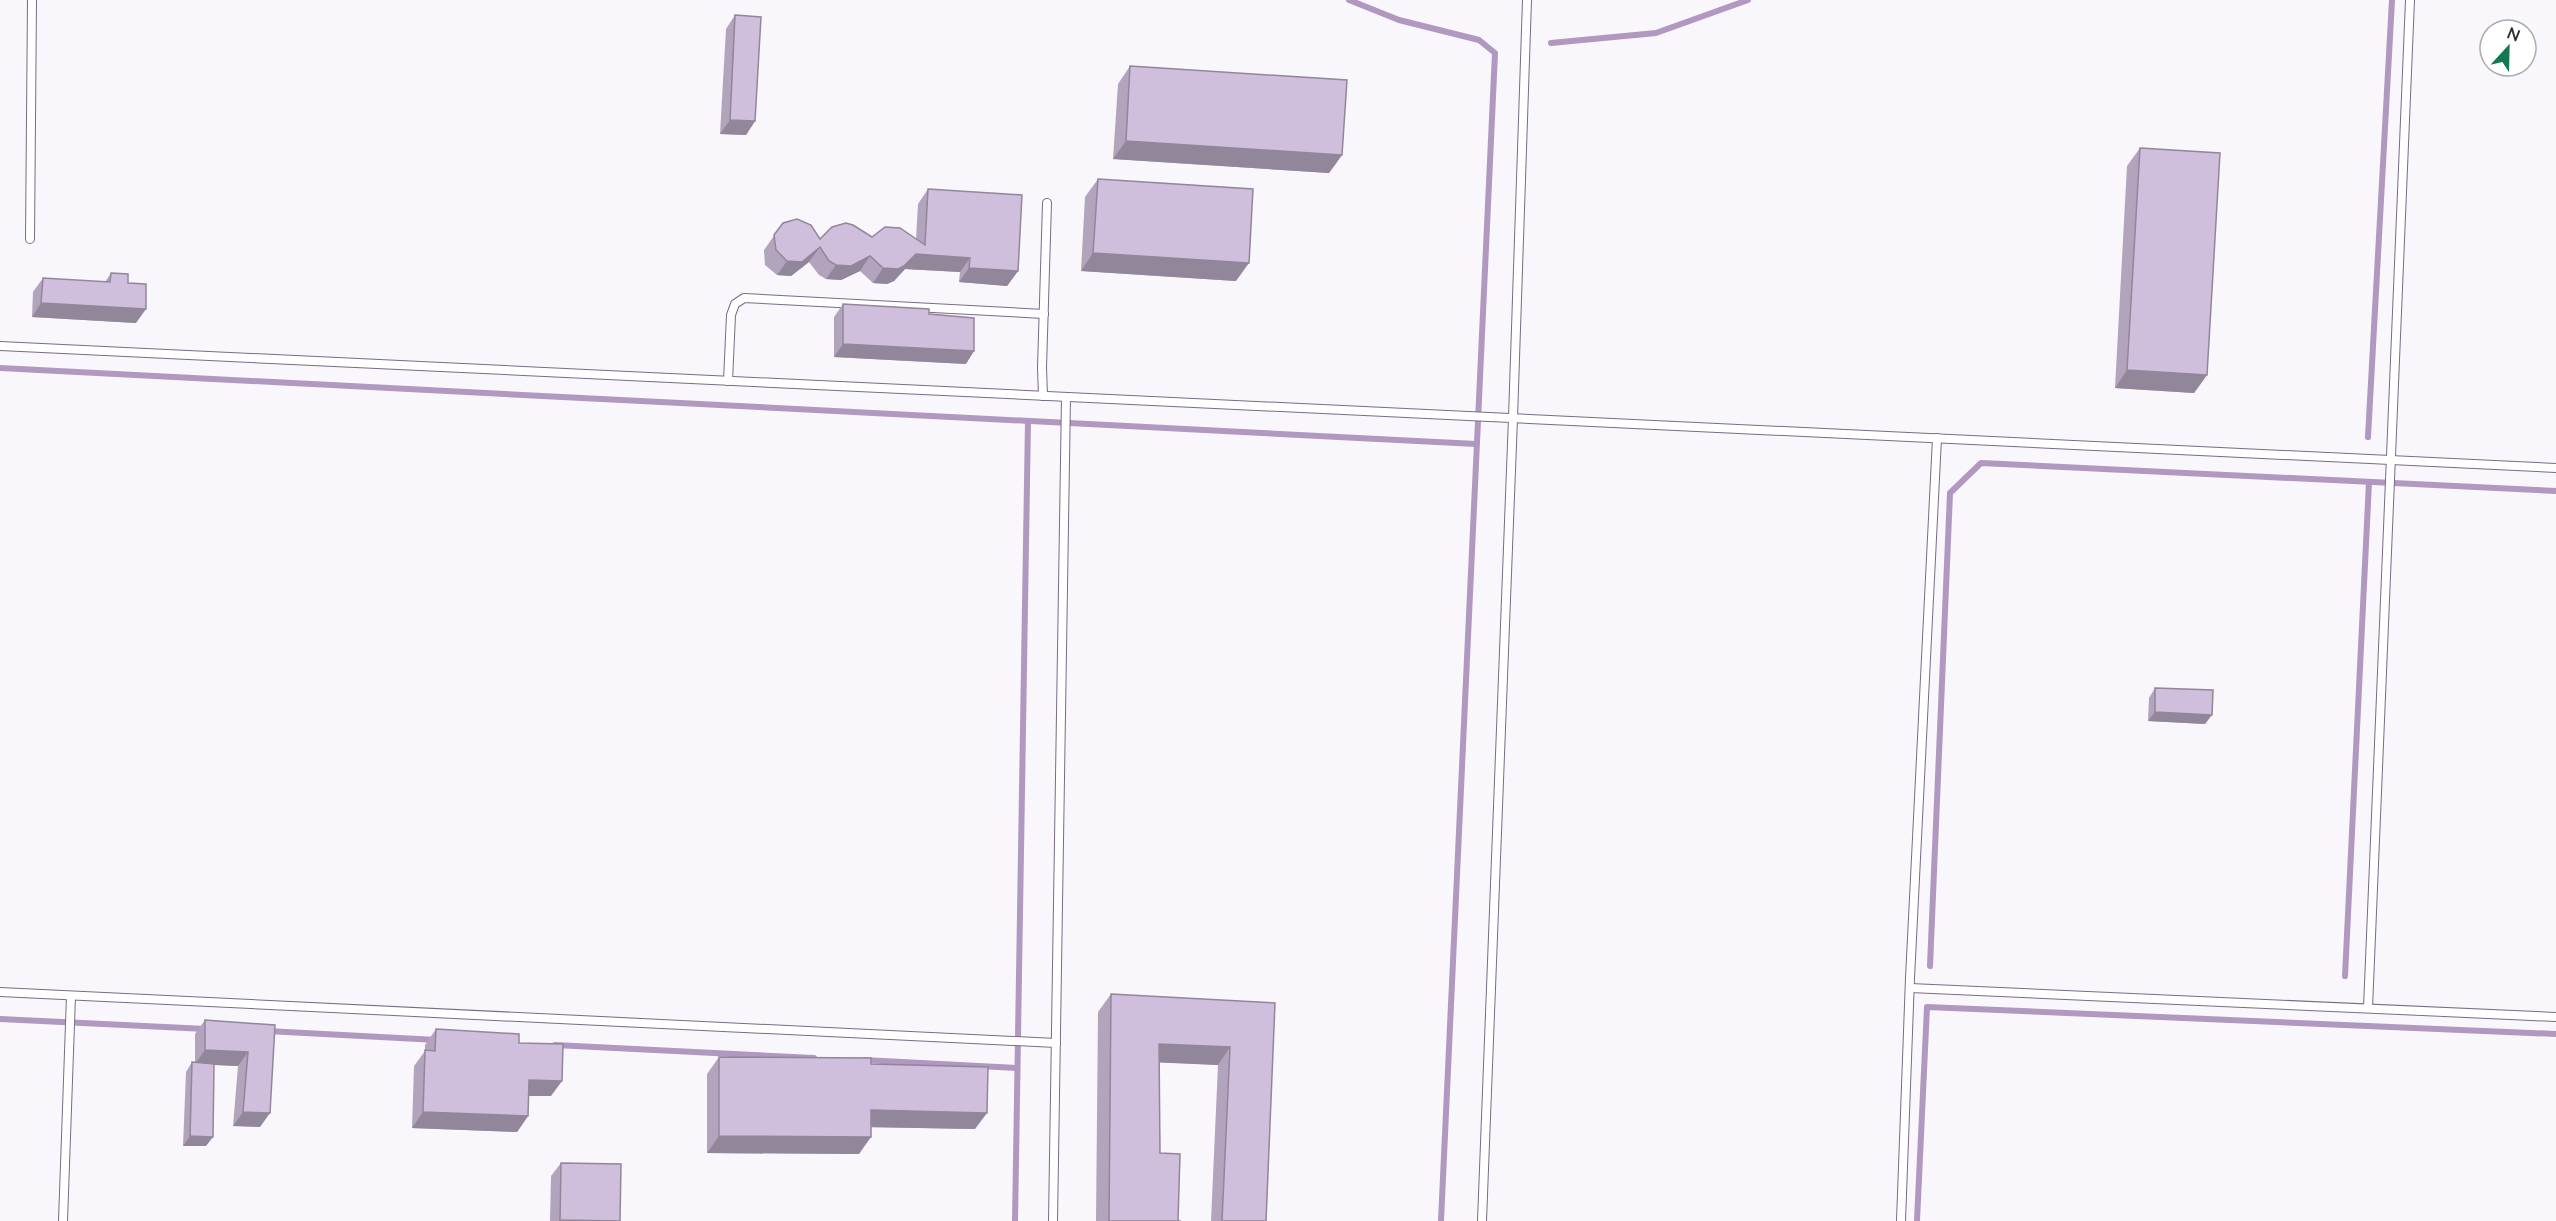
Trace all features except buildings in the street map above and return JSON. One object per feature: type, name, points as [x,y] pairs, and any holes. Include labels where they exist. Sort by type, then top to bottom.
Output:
[{"type":"lane","points":[[30,239],[32,0]]},
{"type":"lane","points":[[1482,1221],[1527,0]]},
{"type":"lane","points":[[2368,1008],[2410,0]]},
{"type":"lane","points":[[1043,396],[1047,203]]},
{"type":"lane","points":[[728,381],[731,315],[735,304],[744,298],[1044,314]]},
{"type":"lane","points":[[0,346],[2556,468]]},
{"type":"lane","points":[[1053,1221],[1066,397]]},
{"type":"lane","points":[[1901,1221],[1937,438]]},
{"type":"lane","points":[[1910,988],[2556,1017]]},
{"type":"lane","points":[[0,992],[1056,1043]]},
{"type":"lane","points":[[63,1221],[71,996]]},
{"type":"waterway","points":[[1349,0],[1399,20],[1479,40],[1495,53],[1441,1221]]},
{"type":"waterway","points":[[1551,43],[1656,33],[1748,0]]},
{"type":"waterway","points":[[2368,437],[2392,0]]},
{"type":"waterway","points":[[0,368],[1476,444]]},
{"type":"waterway","points":[[1015,1221],[1028,421]]},
{"type":"waterway","points":[[1930,966],[1950,493],[1981,463],[2556,491]]},
{"type":"waterway","points":[[2345,976],[2369,482]]},
{"type":"waterway","points":[[1917,1221],[1927,1007],[2556,1034]]},
{"type":"waterway","points":[[0,1019],[206,1029]]},
{"type":"waterway","points":[[267,1031],[437,1040]]},
{"type":"waterway","points":[[555,1045],[814,1058]]},
{"type":"waterway","points":[[864,1060],[1017,1068]]}]
